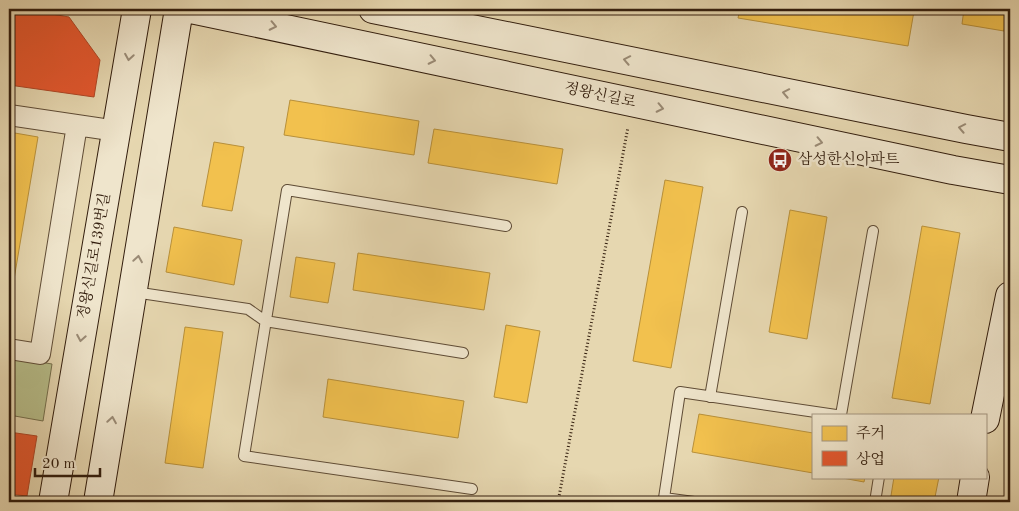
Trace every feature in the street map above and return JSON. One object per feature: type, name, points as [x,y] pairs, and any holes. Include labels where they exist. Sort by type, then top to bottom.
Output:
[{"type":"street","name":"정왕신길로139번길","points":[[53,502],[137,9]]},
{"type":"street","points":[[98,502],[179,9]]},
{"type":"street","name":"정왕신길로","points":[[191,9],[953,170],[1010,180]]},
{"type":"street","points":[[373,9],[966,129],[1010,136]]},
{"type":"street","points":[[9,116],[117,131]]},
{"type":"street","points":[[9,349],[40,354],[77,125]]},
{"type":"street","points":[[986,415],[1010,296]]},
{"type":"street","points":[[970,502],[975,478]]},
{"type":"lane","points":[[472,489],[244,456],[287,190],[506,226]]},
{"type":"lane","points":[[710,397],[742,212]]},
{"type":"lane","points":[[841,414],[873,231]]},
{"type":"lane","points":[[133,292],[248,309],[265,321],[463,353]]},
{"type":"lane","points":[[694,502],[664,498],[680,392],[829,414]]},
{"type":"lane","points":[[875,502],[879,478]]},
{"type":"path","points":[[558,502],[633,102]]},
{"type":"green space","points":[[9,357],[52,364],[43,421],[9,415]]},
{"type":"building: 주거","points":[[740,9],[902,9],[914,11],[908,46],[738,18]]},
{"type":"building: 주거","points":[[964,9],[1008,9],[1004,31],[962,24]]},
{"type":"building: 주거","points":[[290,100],[419,121],[414,155],[284,135]]},
{"type":"building: 주거","points":[[434,129],[563,149],[557,184],[428,163]]},
{"type":"building: 주거","points":[[9,132],[38,137],[9,309]]},
{"type":"building: 주거","points":[[214,142],[244,147],[232,211],[202,206]]},
{"type":"building: 주거","points":[[665,180],[703,187],[671,368],[633,361]]},
{"type":"building: 주거","points":[[790,210],[827,217],[807,339],[769,332]]},
{"type":"building: 주거","points":[[922,226],[960,233],[930,404],[892,398]]},
{"type":"building: 주거","points":[[174,227],[242,240],[234,285],[166,272]]},
{"type":"building: 주거","points":[[358,253],[490,273],[484,310],[353,290]]},
{"type":"building: 주거","points":[[296,257],[335,263],[328,303],[290,297]]},
{"type":"building: 주거","points":[[506,325],[540,331],[527,403],[494,397]]},
{"type":"building: 주거","points":[[185,327],[223,332],[203,468],[165,463]]},
{"type":"building: 주거","points":[[328,379],[464,401],[458,438],[323,417]]},
{"type":"building: 주거","points":[[699,414],[812,433],[812,473],[692,452]]},
{"type":"building: 주거","points":[[842,478],[865,478],[864,482]]},
{"type":"building: 주거","points":[[894,478],[939,478],[934,502],[890,502]]},
{"type":"building: 상업","points":[[9,9],[23,9],[69,17],[100,60],[94,97],[9,85]]},
{"type":"building: 상업","points":[[9,432],[37,436],[27,496],[9,494]]},
{"type":"place","name":"삼성한신아파트","points":[[780,160]]}]
